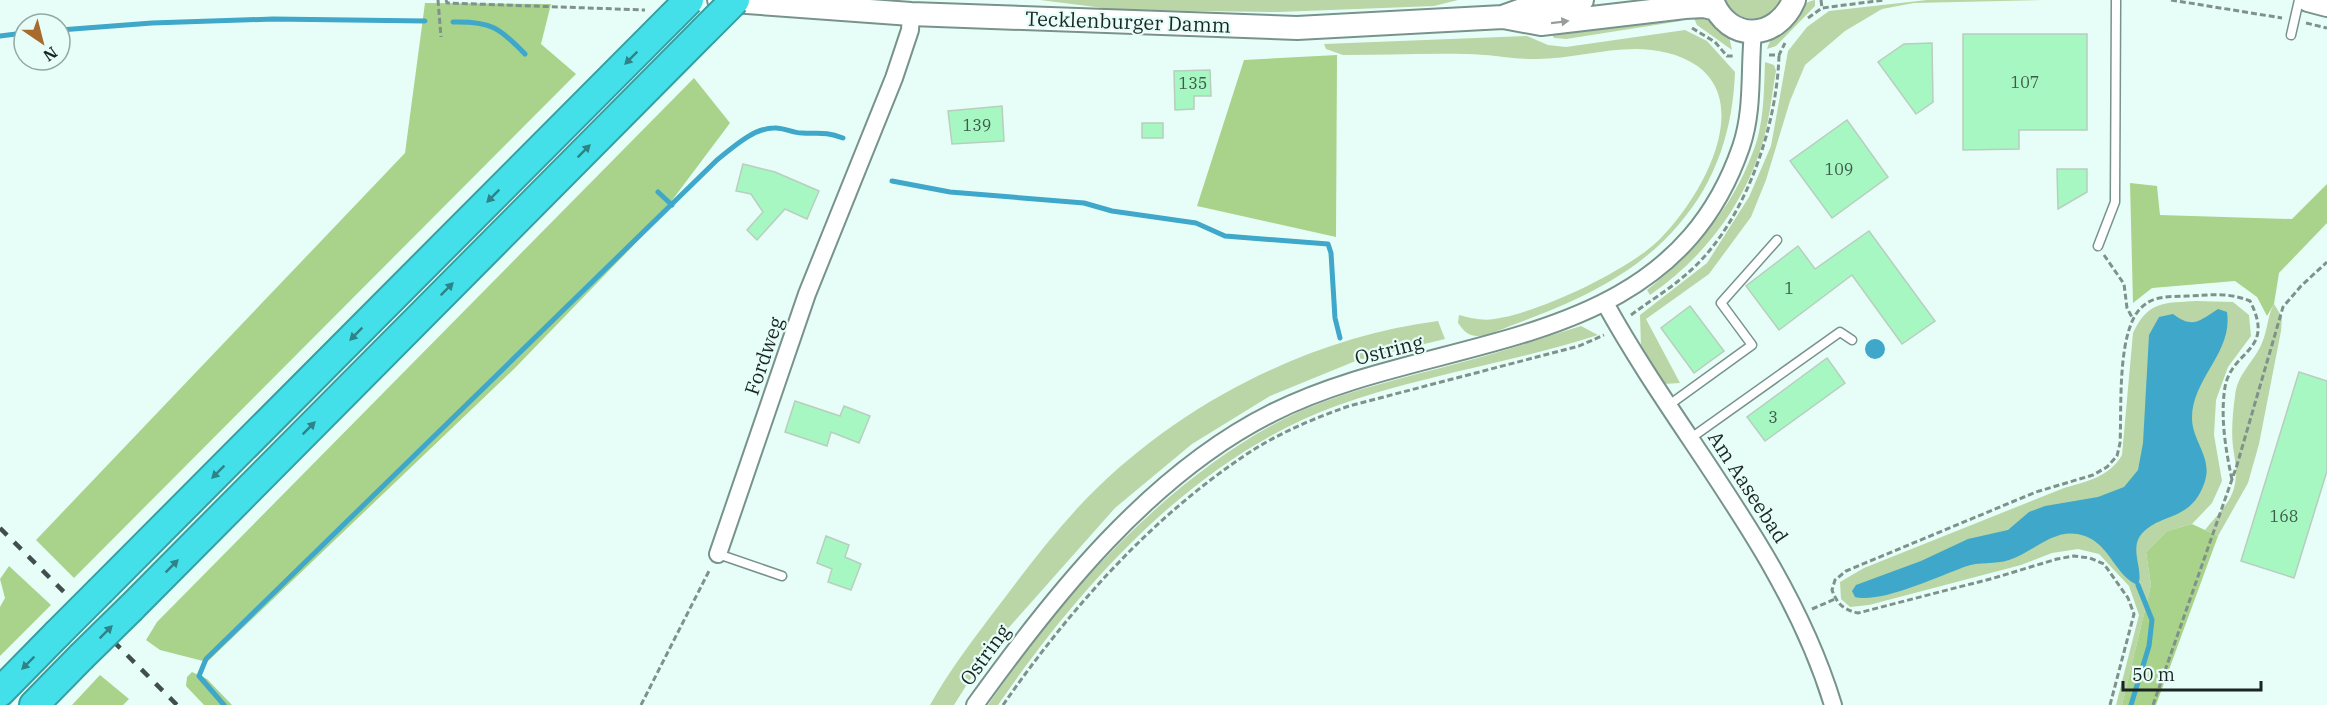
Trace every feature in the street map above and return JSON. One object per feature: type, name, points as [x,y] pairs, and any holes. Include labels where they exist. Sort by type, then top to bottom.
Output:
[{"type":"highway","points":[[34,705],[735,0]]},
{"type":"highway","points":[[0,692],[681,8]]},
{"type":"main road","name":"Tecklenburger Damm","points":[[718,0],[911,14],[1297,28],[1503,17],[1541,24],[1714,5]]},
{"type":"main road","name":"Tecklenburger Damm","points":[[1503,17],[1539,4],[1582,0]]},
{"type":"main road","points":[[1714,5],[1731,26],[1753,32],[1767,30],[1779,23],[1788,13],[1794,0]]},
{"type":"main road","points":[[2308,0],[2327,5]]},
{"type":"street","name":"Fordweg","points":[[718,554],[807,294],[894,78],[910,30],[911,14]]},
{"type":"street","name":"Ostring","points":[[975,705],[1030,628],[1103,545],[1184,471],[1228,440],[1270,413],[1365,376],[1474,350],[1562,322],[1605,303],[1668,257],[1712,208],[1727,182],[1742,145],[1749,112],[1753,32]]},
{"type":"street","name":"Am Aaseebad","points":[[1605,303],[1777,571],[1821,666],[1833,705]]},
{"type":"lane","points":[[2098,246],[2115,202],[2116,0]]},
{"type":"lane","points":[[2291,35],[2300,0]]},
{"type":"lane","points":[[1669,405],[1752,345],[1721,303],[1777,240]]},
{"type":"lane","points":[[1690,438],[1840,332],[1852,340]]},
{"type":"lane","points":[[718,554],[782,576]]},
{"type":"path","points":[[438,0],[441,37]]},
{"type":"path","points":[[1821,0],[1822,8],[1884,0]]},
{"type":"path","points":[[2171,0],[2327,28]]},
{"type":"path","points":[[1003,705],[1061,628],[1140,541],[1203,485],[1251,451],[1313,419],[1349,406],[1579,346],[1601,337],[1684,277],[1703,257],[1737,206],[1766,145],[1778,80],[1779,55]]},
{"type":"path","points":[[2098,246],[2124,284],[2127,308],[2133,319]]},
{"type":"path","points":[[2153,705],[2232,480],[2283,307],[2301,286],[2327,262]]},
{"type":"path","points":[[2110,705],[2134,614],[2128,598],[2104,564],[2090,558],[2074,556],[2057,559],[1858,613],[1846,610],[1835,599],[1832,590],[1835,580],[1846,571],[2036,492],[2093,475],[2107,467],[2117,456],[2120,444],[2126,338],[2133,319],[2143,306],[2157,298],[2233,294],[2250,301],[2257,314],[2259,333],[2250,351],[2238,363],[2226,384],[2224,431],[2232,480]]},
{"type":"path","points":[[641,705],[718,554]]},
{"type":"path","points":[[1798,614],[1835,599]]},
{"type":"green space","points":[[1040,0],[1458,0],[1434,6],[1279,12],[1119,10]]},
{"type":"green space","points":[[1725,0],[1780,0],[1768,14],[1753,18],[1737,14]]},
{"type":"green space","points":[[1815,0],[1815,6],[1776,46],[1767,49],[1786,19],[1800,7]]},
{"type":"green space","points":[[1927,0],[2045,0],[1914,3],[1882,9],[1845,31],[1805,65],[1790,101],[1766,180],[1751,217],[1709,274],[1646,319],[1680,383],[1663,384],[1641,347],[1640,315],[1707,263],[1749,197],[1771,146],[1788,51],[1807,27],[1829,11]]},
{"type":"green space","points":[[425,3],[551,4],[541,44],[576,74],[74,578],[36,540],[405,153]]},
{"type":"green space","points":[[1680,14],[1681,21],[1566,39],[1554,38],[1548,28]]},
{"type":"green space","points":[[1692,14],[1701,14],[1728,32],[1732,50],[1697,25]]},
{"type":"green space","points":[[1685,30],[1707,41],[1735,72],[1731,113],[1721,152],[1704,189],[1693,206],[1663,242],[1644,258],[1602,286],[1557,308],[1491,334],[1476,336],[1467,333],[1458,323],[1459,315],[1490,320],[1535,308],[1606,276],[1646,251],[1660,239],[1678,219],[1695,194],[1709,166],[1719,138],[1721,111],[1715,86],[1698,67],[1668,53],[1651,50],[1617,50],[1550,59],[1533,59],[1466,54],[1343,55],[1326,49],[1324,44],[1527,36],[1548,45],[1566,47]]},
{"type":"green space","points":[[1337,55],[1336,237],[1197,206],[1244,60]]},
{"type":"green space","points":[[1765,62],[1774,65],[1776,71],[1764,138],[1746,185],[1720,227],[1705,246],[1688,264],[1650,295],[1647,290],[1698,242],[1713,224],[1739,184],[1759,131]]},
{"type":"green space","points":[[694,78],[730,123],[655,223],[515,368],[207,662],[160,650],[146,640],[157,622]]},
{"type":"green space","points":[[2130,183],[2157,186],[2160,215],[2292,219],[2327,184],[2327,223],[2279,273],[2274,304],[2267,316],[2257,297],[2235,281],[2152,288],[2133,303]]},
{"type":"green space","points":[[2175,302],[2233,302],[2249,315],[2251,336],[2228,367],[2216,400],[2214,435],[2222,481],[2212,503],[2192,524],[2167,531],[2146,552],[2151,585],[2122,705],[2116,705],[2139,615],[2129,586],[2099,554],[2078,549],[2052,553],[2021,565],[1869,605],[1850,607],[1841,599],[1840,582],[1864,568],[2089,480],[2111,468],[2122,455],[2133,333],[2151,309]]},
{"type":"green space","points":[[2274,304],[2282,317],[2281,331],[2259,444],[2248,483],[2218,536],[2205,530],[2226,505],[2234,488],[2236,472],[2232,428],[2236,388],[2262,343]]},
{"type":"green space","points":[[1438,321],[1445,339],[1358,360],[1270,396],[1192,444],[1115,508],[988,651],[954,705],[930,705],[972,641],[1064,523],[1123,464],[1162,433],[1204,405],[1294,360],[1341,343],[1389,330]]},
{"type":"green space","points":[[1581,326],[1598,335],[1533,354],[1368,395],[1336,406],[1284,429],[1235,458],[1189,491],[1145,529],[1104,570],[1066,614],[998,705],[988,705],[1051,620],[1126,536],[1168,498],[1211,464],[1257,434],[1303,410],[1341,396]]},
{"type":"green space","points":[[2192,524],[2218,536],[2156,705],[2122,705],[2151,585],[2146,552],[2167,531]]},
{"type":"green space","points":[[9,566],[51,605],[0,656],[0,607],[5,598],[0,579]]},
{"type":"green space","points":[[192,672],[207,679],[232,705],[204,705],[186,686],[187,677]]},
{"type":"green space","points":[[100,675],[129,699],[123,705],[72,705]]},
{"type":"water","points":[[2218,309],[2227,312],[2224,340],[2198,390],[2192,418],[2195,435],[2205,458],[2204,484],[2191,505],[2147,528],[2140,536],[2136,548],[2138,585],[2124,575],[2094,540],[2085,536],[2064,534],[2009,560],[1970,565],[1879,597],[1855,597],[1852,591],[1856,585],[1921,561],[1968,539],[2008,530],[2029,512],[2045,506],[2098,497],[2124,487],[2138,470],[2143,443],[2149,335],[2159,317],[2173,314],[2180,319],[2196,322]]},
{"type":"water","points":[[1875,339],[1882,342],[1885,349],[1882,356],[1875,359],[1868,356],[1865,349],[1868,342]]},
{"type":"building","points":[[1963,34],[2087,34],[2087,130],[2019,130],[2019,149],[1963,150]]},
{"type":"building","points":[[1932,43],[1933,102],[1916,114],[1878,62],[1904,44]]},
{"type":"building","points":[[1210,70],[1211,96],[1194,96],[1194,109],[1175,110],[1174,71]]},
{"type":"building","points":[[1002,106],[1004,141],[952,144],[948,111]]},
{"type":"building","points":[[1847,120],[1888,177],[1832,218],[1790,161]]},
{"type":"building","points":[[1142,123],[1163,123],[1163,138],[1142,138]]},
{"type":"building","points":[[743,164],[775,172],[819,191],[807,219],[785,209],[757,240],[747,230],[763,212],[751,194],[736,191]]},
{"type":"building","points":[[2057,169],[2087,169],[2087,192],[2058,209]]},
{"type":"building","points":[[1869,231],[1935,321],[1902,344],[1852,275],[1779,330],[1746,286],[1798,246],[1815,269]]},
{"type":"building","points":[[1690,306],[1724,351],[1694,373],[1661,328]]},
{"type":"building","points":[[1827,358],[1845,383],[1765,441],[1747,417]]},
{"type":"building","points":[[2299,372],[2327,381],[2327,471],[2294,578],[2241,561]]},
{"type":"building","points":[[795,401],[840,416],[844,406],[870,416],[859,443],[831,432],[827,446],[785,432]]},
{"type":"building","points":[[826,536],[849,545],[845,557],[861,564],[851,590],[828,582],[832,569],[817,563]]},
{"type":"waterway","points":[[72,29],[152,23],[273,19],[425,21]]},
{"type":"waterway","points":[[453,22],[476,23],[493,28],[508,37],[525,54]]},
{"type":"waterway","points":[[0,36],[12,34]]},
{"type":"waterway","points":[[224,705],[199,676],[206,659],[717,160],[743,140],[766,129],[777,128],[843,138]]},
{"type":"waterway","points":[[892,181],[950,192],[1084,203],[1112,211],[1196,223],[1225,236],[1328,244],[1331,253],[1335,318],[1340,338]]},
{"type":"waterway","points":[[658,192],[672,205]]},
{"type":"waterway","points":[[2131,705],[2149,646],[2152,620],[2138,585]]},
{"type":"railway","points":[[0,528],[177,705]]}]
